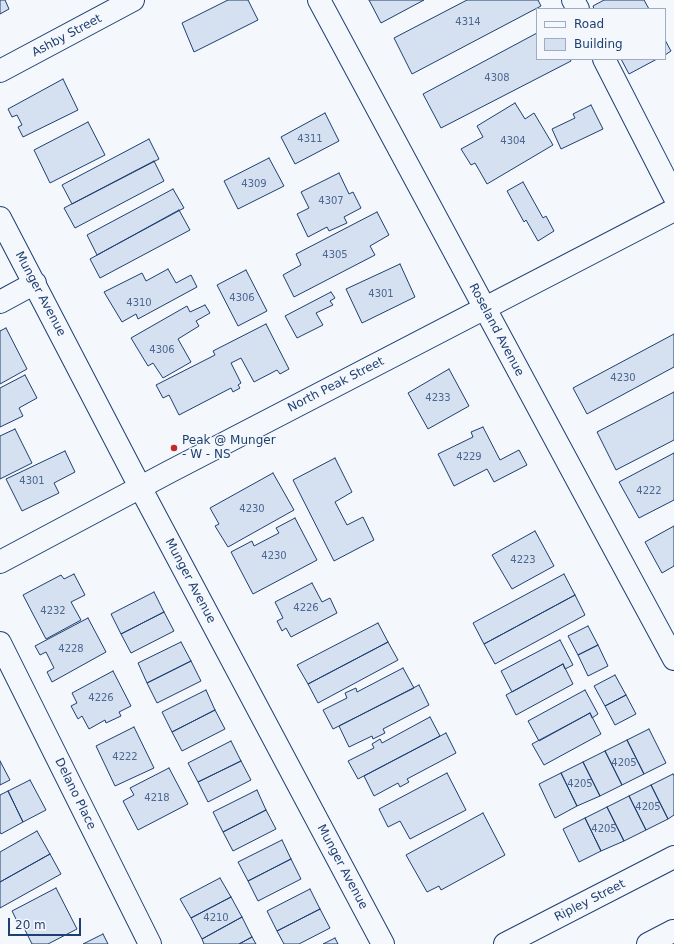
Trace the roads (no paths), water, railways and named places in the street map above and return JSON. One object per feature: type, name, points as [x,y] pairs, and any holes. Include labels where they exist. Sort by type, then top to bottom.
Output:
[{"type":"street","name":"Ashby Street","points":[[0,71],[133,0]]},
{"type":"street","name":"Roseland Avenue","points":[[319,0],[674,659]]},
{"type":"street","points":[[605,60],[674,196]]},
{"type":"street","name":"North Peak Street","points":[[0,562],[140,487],[674,210]]},
{"type":"street","name":"Munger Avenue","points":[[0,218],[140,487],[383,944]]},
{"type":"street","points":[[0,302],[35,283]]},
{"type":"street","name":"Delano Place","points":[[0,643],[150,944]]},
{"type":"street","name":"Ripley Street","points":[[505,944],[674,858]]},
{"type":"street","points":[[648,944],[674,932]]},
{"type":"place","name":"Peak @ Munger - W - NS","points":[[174,448]]}]
